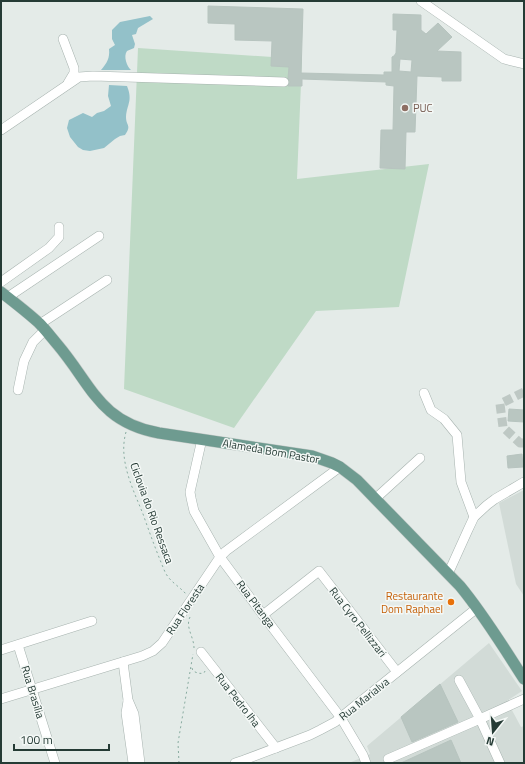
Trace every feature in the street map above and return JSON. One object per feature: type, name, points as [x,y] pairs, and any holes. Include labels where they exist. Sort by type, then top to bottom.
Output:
[{"type":"main road","name":"Alameda Bom Pastor","points":[[4,294],[43,327],[64,353],[95,397],[112,413],[128,424],[151,431],[298,454],[322,459],[340,467],[357,480],[460,586],[477,608],[524,679]]},
{"type":"street","points":[[421,1],[504,59],[524,64]]},
{"type":"street","points":[[63,39],[74,68],[74,73],[67,85]]},
{"type":"street","points":[[1,130],[79,77],[93,76],[284,82]]},
{"type":"street","points":[[1,282],[49,248],[59,237],[59,228]]},
{"type":"street","points":[[4,294],[99,236]]},
{"type":"street","points":[[18,390],[24,361],[43,327],[107,280]]},
{"type":"street","points":[[424,392],[431,410],[444,418],[457,435],[461,482],[474,517]]},
{"type":"street","name":"Rua Pitanga","points":[[202,439],[190,492],[194,511],[220,557],[341,718],[364,759]]},
{"type":"street","points":[[375,499],[420,458]]},
{"type":"street","name":"Rua Floresta","points":[[1,699],[123,662],[147,654],[158,647],[220,557],[230,547],[340,467]]},
{"type":"street","points":[[448,574],[474,517],[495,499],[524,482]]},
{"type":"street","name":"Rua Cyro Pellizzari","points":[[263,615],[319,571],[397,672]]},
{"type":"street","name":"Rua Marialva","points":[[235,763],[320,730],[341,718],[477,608]]},
{"type":"street","points":[[1,650],[92,621]]},
{"type":"street","name":"Rua Brasília","points":[[18,645],[55,763]]},
{"type":"street","name":"Rua Pedro Iha","points":[[201,652],[276,748]]},
{"type":"street","points":[[123,662],[128,700],[134,714],[140,763]]},
{"type":"street","points":[[459,680],[500,763]]},
{"type":"street","points":[[388,759],[480,720],[524,699]]},
{"type":"street","points":[[128,700],[126,713],[133,763]]},
{"type":"path","name":"Ciclovia do Rio Ressaca","points":[[128,424],[125,436],[124,453],[129,478],[165,572],[169,579],[183,591],[190,601]]},
{"type":"path","points":[[179,763],[178,743],[192,666],[194,645],[188,623],[191,614]]},
{"type":"path","points":[[192,662],[196,660]]},
{"type":"path","points":[[192,666],[193,671],[201,674],[204,673],[205,668]]},
{"type":"shaded area","points":[[524,490],[524,596],[516,584],[499,503]]},
{"type":"shaded area","points":[[489,643],[522,691],[507,701],[521,727],[524,726],[524,763],[349,763],[370,754],[367,746]]},
{"type":"green space","points":[[138,48],[302,59],[297,179],[429,164],[399,307],[316,311],[234,428],[124,389]]},
{"type":"water","points":[[150,16],[153,19],[138,28],[136,34],[132,35],[135,44],[134,48],[127,51],[125,56],[127,64],[131,70],[101,70],[108,60],[109,49],[115,45],[112,39],[112,30],[120,22]]},
{"type":"water","points":[[109,85],[127,86],[130,95],[126,117],[128,129],[125,135],[115,139],[104,148],[90,151],[83,150],[78,147],[70,137],[67,128],[69,120],[83,113],[92,117],[111,106],[108,96]]},
{"type":"building","name":"PUC","points":[[208,6],[303,9],[301,73],[384,75],[384,72],[392,72],[392,57],[396,53],[397,30],[393,30],[393,14],[421,15],[421,30],[426,34],[438,23],[452,37],[437,51],[461,52],[461,81],[442,81],[442,77],[417,76],[415,132],[406,132],[405,169],[380,168],[381,130],[393,130],[394,86],[386,85],[386,82],[302,79],[302,86],[288,86],[290,82],[288,78],[289,67],[271,66],[272,41],[235,40],[235,24],[208,23]],"holes":[[[400,59],[412,60],[411,72],[399,71]]]},
{"type":"building","points":[[509,409],[524,410],[524,422],[508,421]]},
{"type":"building","points":[[522,454],[523,467],[508,468],[507,456]]},
{"type":"building","points":[[440,684],[458,722],[412,742],[401,717]]},
{"type":"building","points":[[451,740],[461,763],[401,763]]},
{"type":"tunnel","points":[[524,392],[500,404],[503,427],[520,443],[524,443]]},
{"type":"place","name":"PUC","points":[[405,108]]},
{"type":"place","name":"Restaurante Dom Raphael","points":[[451,602]]}]
